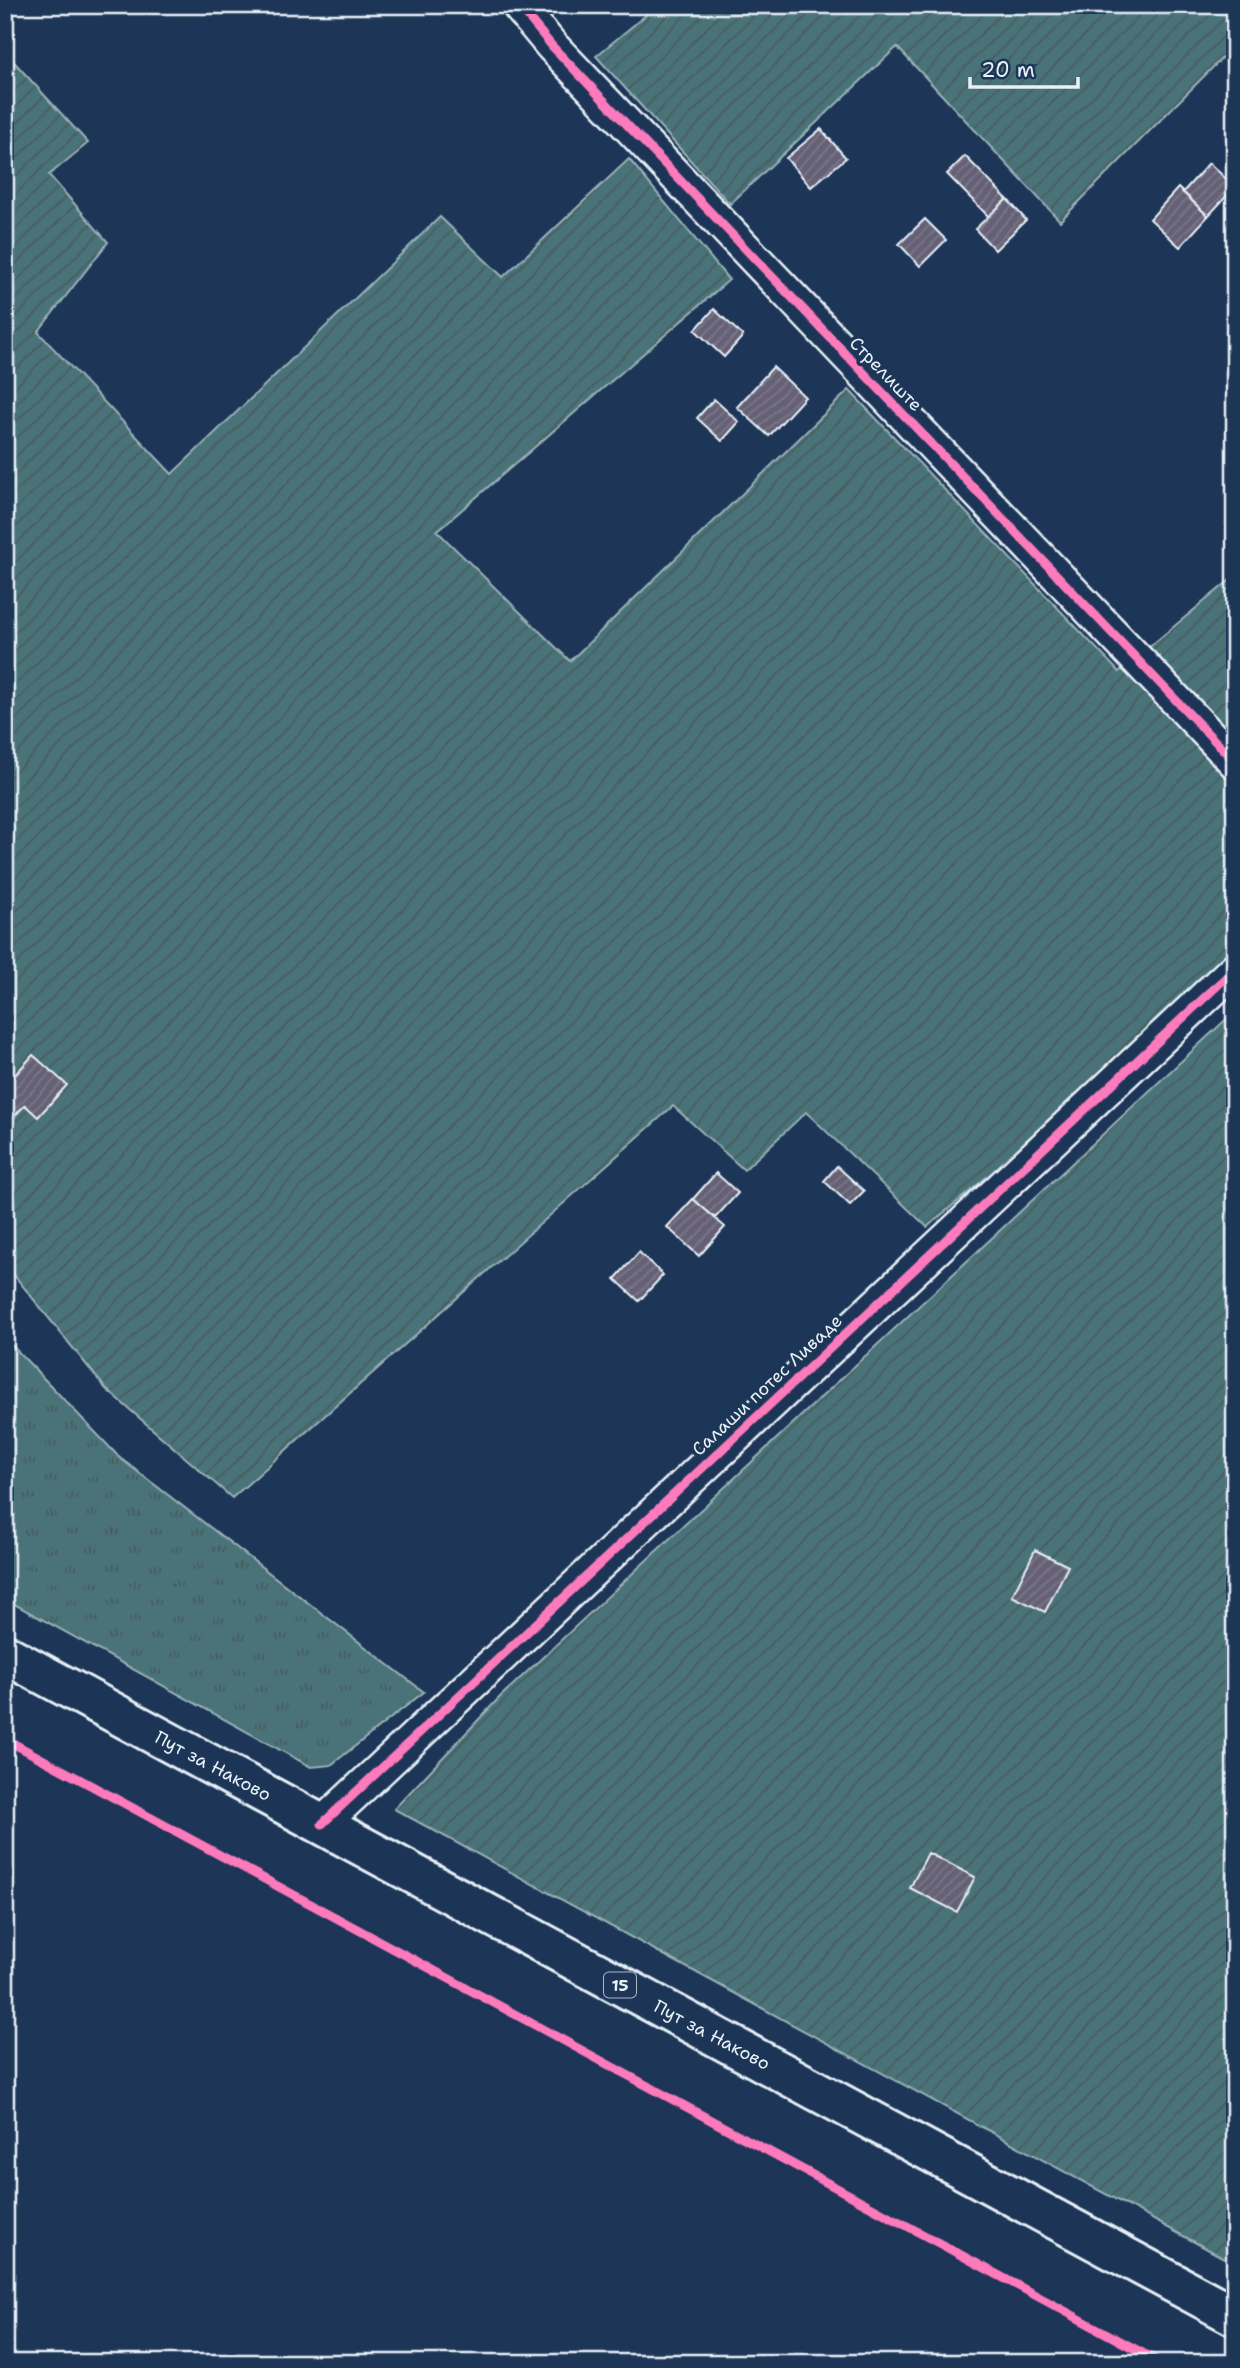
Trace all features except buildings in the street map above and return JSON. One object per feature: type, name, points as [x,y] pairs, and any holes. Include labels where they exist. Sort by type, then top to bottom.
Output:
[{"type":"main road","name":"Пут за Наково","points":[[5,1654],[1235,2316]]},
{"type":"street","name":"Стрелиште","points":[[518,5],[552,46],[1235,762]]},
{"type":"street","name":"Салаши потес Ливаде","points":[[322,1824],[1235,969]]},
{"type":"green space","points":[[658,5],[1235,5],[1235,45],[1060,221],[897,47],[730,204],[596,56]]},
{"type":"green space","points":[[5,52],[88,143],[49,175],[108,242],[38,332],[172,474],[440,217],[503,277],[629,159],[729,280],[437,531],[570,661],[849,390],[1119,672],[1235,576],[1235,970],[927,1227],[806,1112],[744,1170],[673,1106],[232,1498],[106,1389],[5,1264]]},
{"type":"green space","points":[[1235,1011],[1235,2264],[394,1809],[500,1697]]},
{"type":"green space","points":[[5,1338],[120,1458],[424,1692],[331,1765],[311,1767],[5,1599]]},
{"type":"cycle path","points":[[518,5],[552,46],[1235,762]]},
{"type":"cycle path","points":[[322,1824],[1235,969]]},
{"type":"cycle path","points":[[5,1739],[1161,2363]]}]
